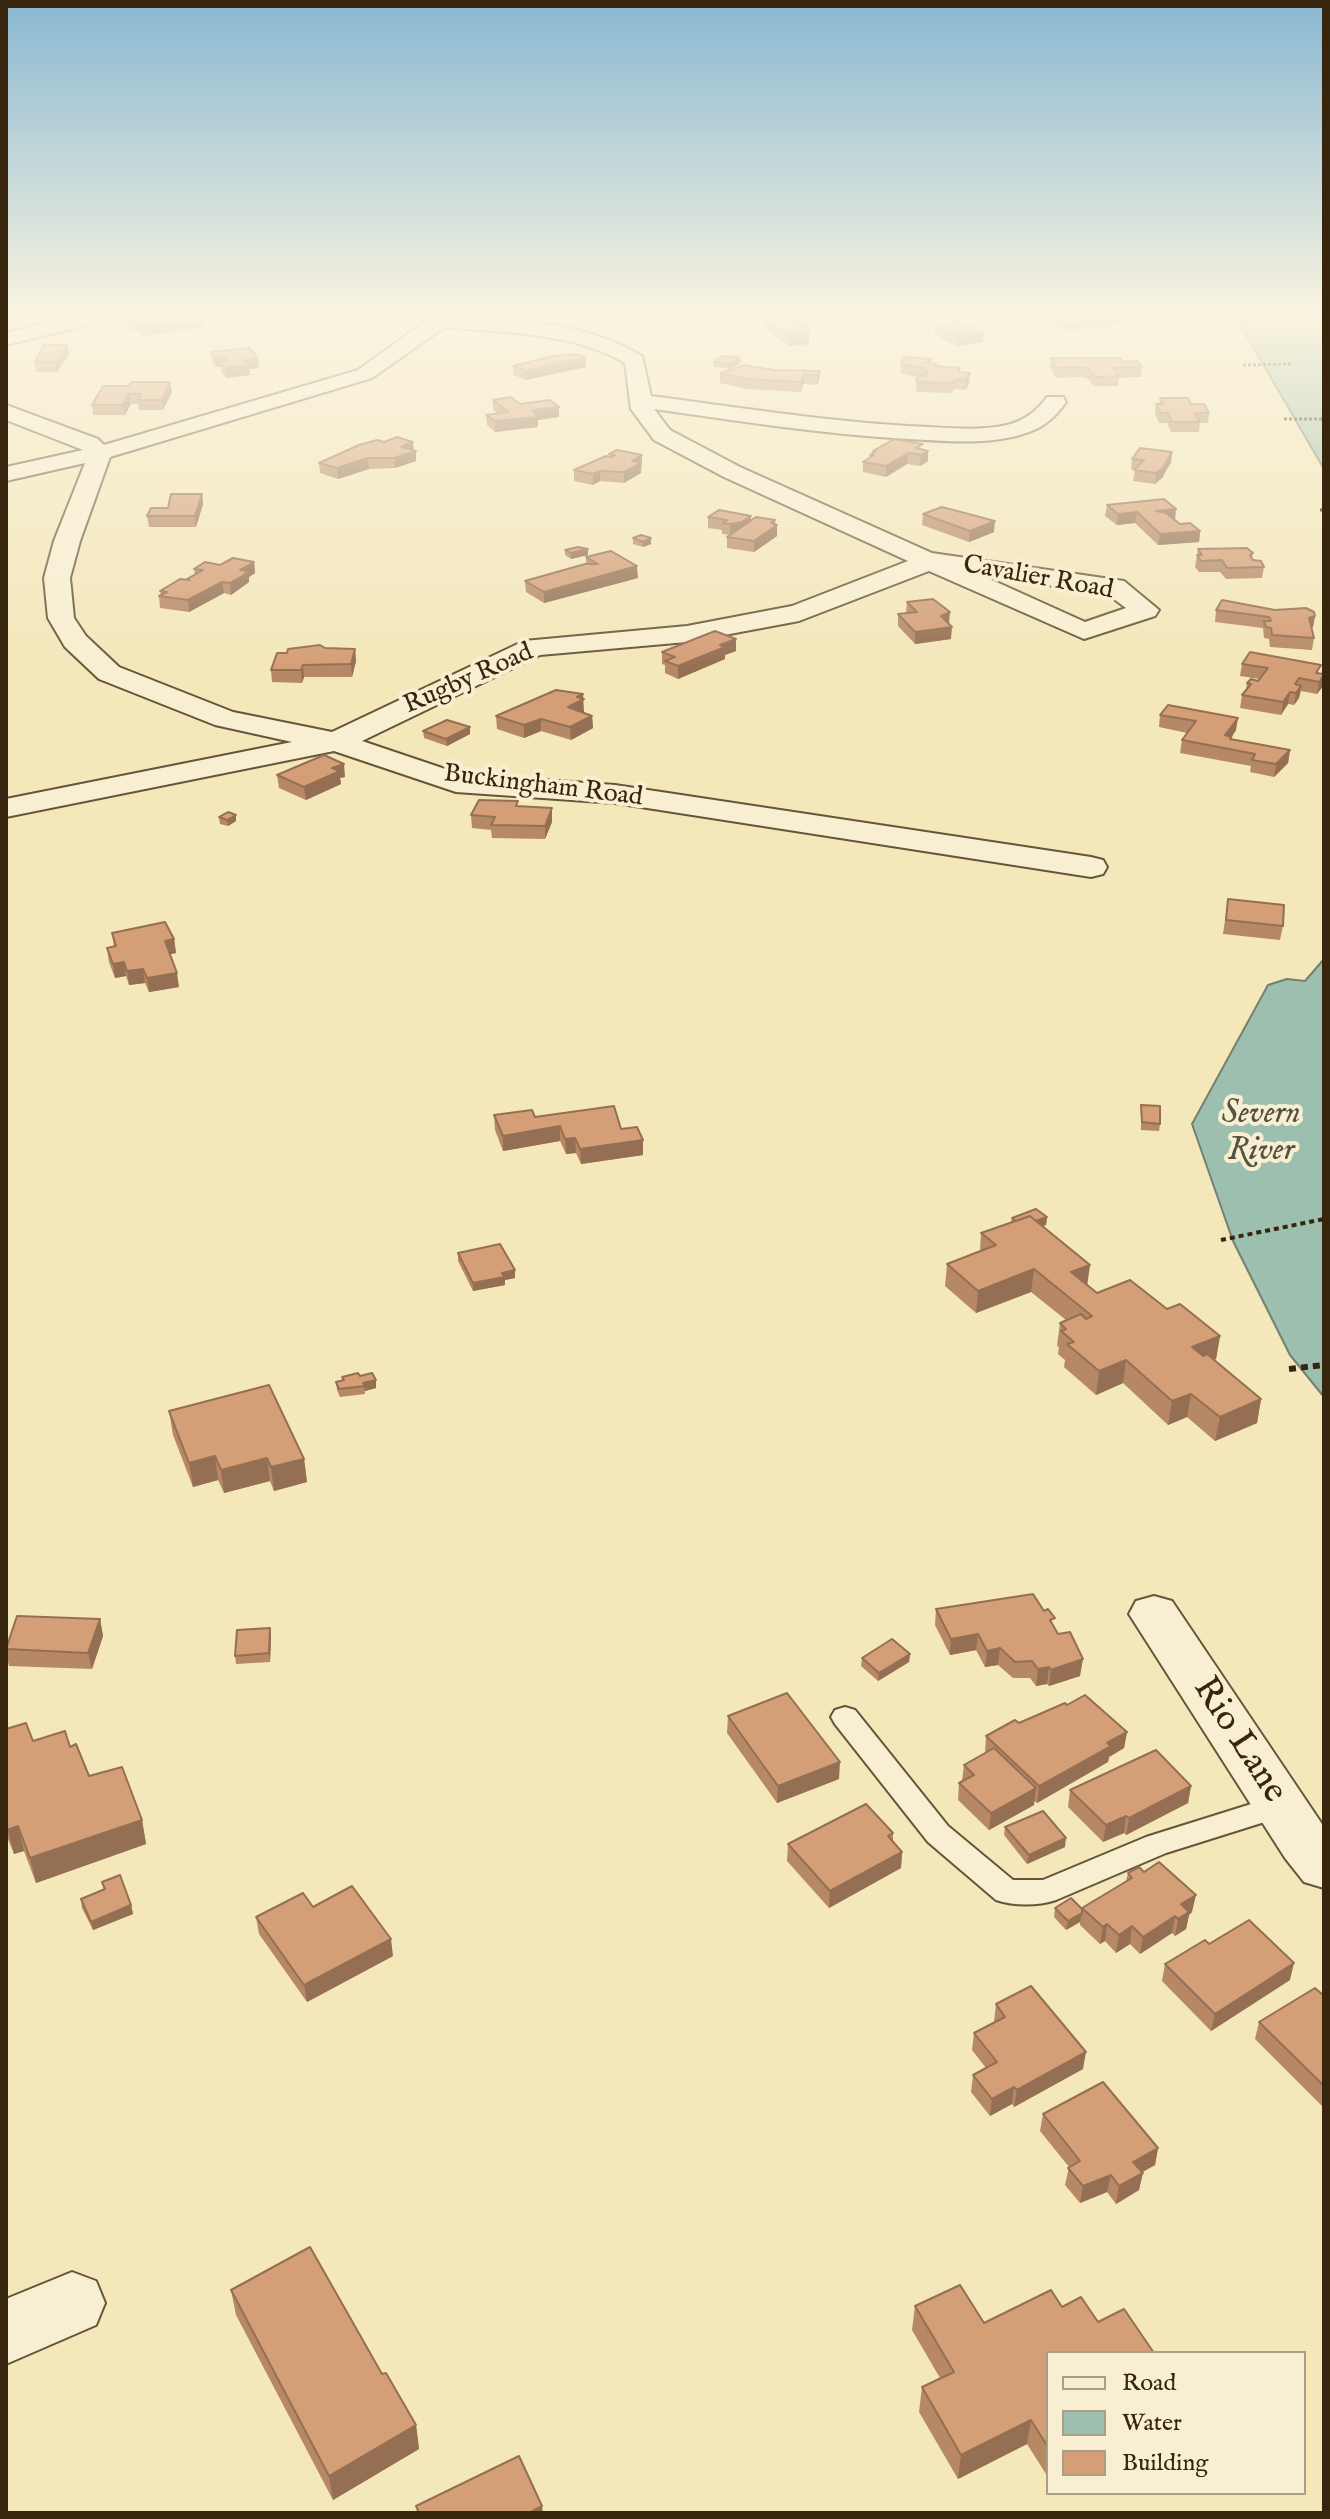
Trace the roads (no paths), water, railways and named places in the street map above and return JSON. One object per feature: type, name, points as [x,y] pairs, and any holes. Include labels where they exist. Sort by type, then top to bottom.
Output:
[{"type":"street","points":[[65,435],[90,444],[100,453]]},
{"type":"street","points":[[6,474],[100,453],[162,435]]},
{"type":"street","name":"Cavalier Road","points":[[662,435],[744,477],[950,564],[1084,631],[1146,610],[1115,587],[950,564]]},
{"type":"street","name":"Buckingham Road","points":[[100,453],[67,541],[57,578],[61,618],[75,641],[109,673],[225,719],[336,742],[456,783],[615,794],[1091,867]]},
{"type":"street","name":"Rugby Road","points":[[6,808],[336,742],[534,647],[687,634],[799,613],[950,564]]},
{"type":"street","name":"Rio Lane","points":[[1154,1614],[1280,1806],[1324,1866]]},
{"type":"street","points":[[6,2332],[72,2303]]},
{"type":"lane","points":[[845,1717],[938,1834],[1007,1892],[1045,1892],[1156,1845],[1280,1806]]},
{"type":"water","points":[[1304,435],[1324,435],[1324,469]]},
{"type":"water","name":"Severn River","points":[[1324,959],[1324,1397],[1290,1355],[1233,1241],[1192,1124],[1268,985],[1287,979],[1305,981]]}]
